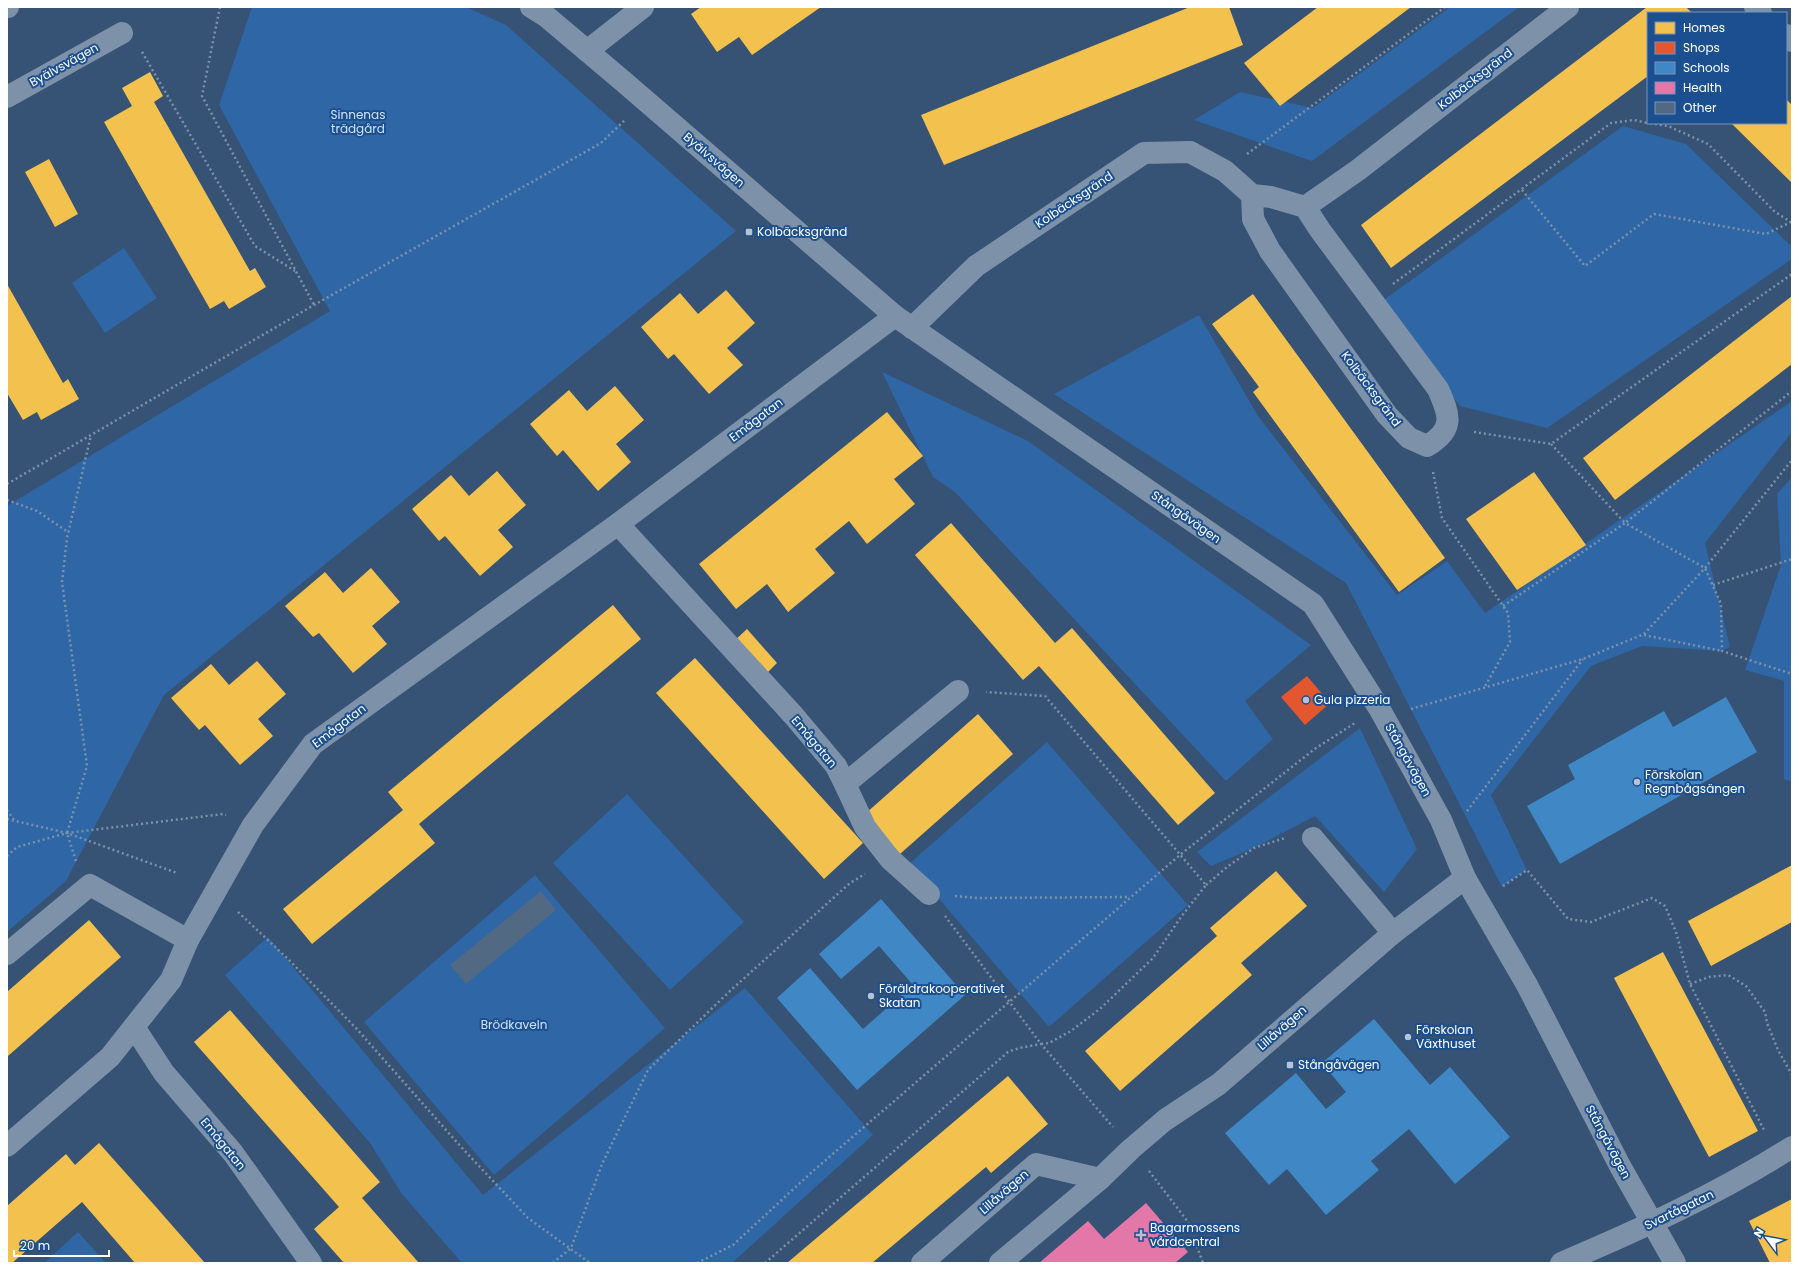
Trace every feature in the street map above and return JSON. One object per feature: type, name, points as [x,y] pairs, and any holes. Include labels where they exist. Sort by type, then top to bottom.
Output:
[{"type":"street","name":"Byälvsvägen","points":[[531,7],[547,17],[903,322]]},
{"type":"street","points":[[587,51],[643,7]]},
{"type":"street","name":"Kolbäcksgränd","points":[[1305,207],[1358,170],[1568,7]]},
{"type":"street","name":"Byälvsvägen","points":[[7,98],[122,33]]},
{"type":"street","name":"Kolbäcksgränd","points":[[903,322],[976,266],[1144,153],[1190,152],[1224,172],[1252,195],[1253,219],[1270,251],[1388,415],[1409,438],[1427,446]]},
{"type":"street","points":[[1252,195],[1271,197],[1305,207],[1438,389],[1448,412],[1446,428],[1438,440],[1427,446]]},
{"type":"street","name":"Emågatan","points":[[7,1146],[110,1057],[171,980],[188,940],[253,825],[313,744],[618,524],[903,322]]},
{"type":"street","name":"Stångåvägen","points":[[903,322],[1313,604],[1379,708],[1441,820],[1465,878],[1527,985],[1620,1166],[1676,1263]]},
{"type":"street","name":"Emågatan","points":[[618,524],[794,716],[836,766],[865,827],[890,858],[929,894]]},
{"type":"street","points":[[845,784],[958,691]]},
{"type":"street","points":[[1313,838],[1393,933]]},
{"type":"street","name":"Lillåvägen","points":[[1000,1263],[1100,1179],[1131,1149],[1165,1120],[1219,1084],[1393,933],[1465,878]]},
{"type":"street","points":[[7,954],[90,885],[188,940]]},
{"type":"street","name":"Emågatan","points":[[134,1027],[164,1073],[233,1153],[311,1263]]},
{"type":"street","name":"Svartågatan","points":[[1561,1263],[1654,1223],[1752,1173],[1792,1147]]},
{"type":"street","name":"Lillåvägen","points":[[922,1263],[1036,1164],[1100,1179]]},
{"type":"path","points":[[220,7],[202,96],[314,305]]},
{"type":"path","points":[[1224,172],[1445,7]]},
{"type":"path","points":[[140,48],[256,246],[295,271]]},
{"type":"path","points":[[7,484],[314,305],[601,143],[646,101]]},
{"type":"path","points":[[1372,300],[1611,123],[1634,120],[1647,123]]},
{"type":"path","points":[[1655,124],[1668,126],[1708,144],[1774,210],[1792,223]]},
{"type":"path","points":[[1522,190],[1585,266],[1654,214],[1766,234],[1792,223]]},
{"type":"path","points":[[1551,444],[1792,274]]},
{"type":"path","points":[[1503,606],[1625,523],[1792,391]]},
{"type":"path","points":[[1446,428],[1551,444],[1625,523],[1705,568],[1721,604],[1722,651]]},
{"type":"path","points":[[90,885],[73,856],[67,833],[87,766],[62,582],[68,532],[91,434]]},
{"type":"path","points":[[1427,446],[1442,518],[1508,613],[1510,642],[1484,688]]},
{"type":"path","points":[[697,1263],[732,1245],[819,1166],[1130,896],[1180,854],[1316,748],[1403,694],[1411,709],[1583,659],[1644,634],[1705,568],[1792,460]]},
{"type":"path","points":[[7,500],[37,511],[68,532]]},
{"type":"path","points":[[1712,585],[1792,559]]},
{"type":"path","points":[[1644,634],[1722,651],[1792,674]]},
{"type":"path","points":[[1465,814],[1583,659]]},
{"type":"path","points":[[958,691],[1045,696],[1206,885]]},
{"type":"path","points":[[7,810],[14,820]]},
{"type":"path","points":[[7,856],[17,847],[67,833],[223,814],[253,825]]},
{"type":"path","points":[[7,819],[67,833],[177,874]]},
{"type":"path","points":[[765,1263],[1008,1052],[1019,1048],[1049,1043],[1071,1031],[1101,1008],[1153,958],[1181,917],[1206,885],[1227,867],[1254,848],[1305,834],[1313,838]]},
{"type":"path","points":[[553,1263],[571,1248],[602,1164],[648,1070],[731,990],[850,883],[890,858]]},
{"type":"path","points":[[1527,870],[1568,919],[1591,922],[1652,898],[1665,906],[1676,932],[1690,984],[1768,1138]]},
{"type":"path","points":[[929,894],[977,898],[1130,896]]},
{"type":"path","points":[[929,894],[1041,1044],[1131,1149],[1188,1222],[1203,1263]]},
{"type":"path","points":[[238,912],[287,958],[355,1027],[462,1148],[528,1218],[590,1263]]},
{"type":"path","points":[[1690,984],[1708,977],[1728,975],[1746,986],[1765,1012],[1767,1023],[1778,1050],[1792,1075]]},
{"type":"green space","name":"Sinnenas trädgård","points":[[252,7],[466,7],[506,25],[736,231],[164,695],[66,881],[7,932],[7,506],[330,311],[219,105]]},
{"type":"green space","points":[[1450,7],[1519,7],[1312,161],[1194,120],[1240,92],[1313,108]]},
{"type":"green space","points":[[1623,126],[1686,144],[1792,247],[1792,259],[1547,428],[1460,406],[1381,302]]},
{"type":"green space","points":[[124,248],[157,298],[105,333],[72,283]]},
{"type":"green space","points":[[1199,315],[1258,416],[1397,595],[1447,561],[1485,613],[1792,401],[1792,432],[1705,543],[1730,647],[1722,651],[1642,646],[1591,666],[1491,795],[1527,870],[1502,887],[1346,583],[1054,394]]},
{"type":"green space","points":[[882,372],[1028,441],[1311,645],[1245,701],[1273,739],[1226,781],[955,492],[933,477]]},
{"type":"green space","points":[[1792,477],[1792,782],[1784,779],[1784,681],[1745,670],[1781,565],[1777,494]]},
{"type":"green space","points":[[1360,728],[1417,849],[1384,892],[1315,816],[1254,848],[1211,866],[1197,852]]},
{"type":"green space","points":[[1047,742],[1188,905],[1049,1027],[909,864]]},
{"type":"green space","points":[[627,794],[744,922],[670,990],[553,863]]},
{"type":"green space","name":"Brödkaveln","points":[[535,875],[665,1028],[494,1175],[364,1022]]},
{"type":"green space","points":[[268,937],[483,1195],[745,988],[873,1135],[732,1263],[462,1263],[402,1194],[370,1143],[225,975]]},
{"type":"green space","points":[[78,1232],[106,1263],[44,1263]]},
{"type":"building: Homes","points":[[701,7],[821,7],[752,55],[739,37],[717,52],[691,14]]},
{"type":"building: Homes","points":[[1190,7],[1229,7],[1243,45],[944,165],[921,115]]},
{"type":"building: Homes","points":[[1318,7],[1411,7],[1280,106],[1244,63]]},
{"type":"building: Homes","points":[[1647,7],[1686,7],[1691,12],[1647,12],[1647,77],[1391,268],[1361,225]]},
{"type":"building: Homes","points":[[150,72],[163,96],[154,102],[250,271],[255,268],[266,287],[229,309],[224,301],[210,309],[104,122],[132,106],[122,88]]},
{"type":"building: Homes","points":[[1787,100],[1792,105],[1792,183],[1732,124],[1787,124]]},
{"type":"building: Homes","points":[[49,159],[78,214],[55,227],[25,172]]},
{"type":"building: Homes","points":[[7,284],[63,383],[68,379],[79,399],[41,420],[37,412],[23,420],[7,393]]},
{"type":"building: Homes","points":[[726,290],[755,323],[727,348],[743,365],[709,394],[674,354],[668,359],[641,327],[680,293],[698,314]]},
{"type":"building: Homes","points":[[1253,294],[1445,558],[1399,592],[1253,392],[1259,387],[1212,324]]},
{"type":"building: Homes","points":[[1792,296],[1792,364],[1615,500],[1583,458]]},
{"type":"building: Homes","points":[[615,386],[644,420],[616,444],[631,462],[598,491],[563,450],[557,456],[530,424],[569,390],[587,411]]},
{"type":"building: Homes","points":[[887,412],[923,456],[894,479],[915,504],[867,544],[849,521],[815,549],[835,573],[788,612],[767,584],[736,609],[699,564]]},
{"type":"building: Homes","points":[[497,471],[526,505],[498,530],[513,547],[480,576],[445,536],[439,541],[412,509],[451,475],[469,496]]},
{"type":"building: Homes","points":[[1534,472],[1586,545],[1517,590],[1466,519]]},
{"type":"building: Homes","points":[[951,523],[1055,643],[1072,628],[1215,793],[1178,825],[1039,666],[1023,680],[915,555]]},
{"type":"building: Homes","points":[[371,568],[400,602],[372,626],[387,644],[353,673],[319,633],[313,637],[285,606],[325,572],[343,593]]},
{"type":"building: Homes","points":[[613,605],[641,639],[419,824],[435,843],[312,944],[283,909],[403,810],[388,792]]},
{"type":"building: Homes","points":[[747,629],[777,663],[763,677],[732,643]]},
{"type":"building: Homes","points":[[695,658],[863,843],[824,879],[656,693]]},
{"type":"building: Homes","points":[[257,661],[286,694],[258,719],[273,736],[240,765],[205,725],[199,730],[171,698],[211,664],[229,685]]},
{"type":"building: Homes","points":[[978,714],[1013,754],[900,854],[865,814]]},
{"type":"building: Homes","points":[[1792,865],[1792,922],[1711,966],[1688,921]]},
{"type":"building: Homes","points":[[1276,871],[1307,906],[1241,963],[1252,975],[1120,1091],[1085,1051],[1217,936],[1210,928]]},
{"type":"building: Homes","points":[[89,920],[121,957],[8,1056],[7,992]]},
{"type":"building: Homes","points":[[1663,952],[1758,1131],[1709,1157],[1614,978]]},
{"type":"building: Homes","points":[[230,1010],[380,1182],[362,1198],[419,1263],[344,1263],[314,1229],[339,1207],[194,1042]]},
{"type":"building: Homes","points":[[1008,1076],[1048,1124],[991,1173],[986,1167],[872,1263],[787,1263]]},
{"type":"building: Homes","points":[[99,1143],[205,1263],[135,1263],[82,1202],[12,1263],[7,1263],[7,1206],[66,1154],[75,1165]]},
{"type":"building: Homes","points":[[1792,1199],[1792,1263],[1770,1263],[1749,1221]]},
{"type":"building: Shops","name":"Gula pizzeria","points":[[1307,676],[1330,703],[1305,725],[1281,697]]},
{"type":"building: Schools","points":[[1726,697],[1757,752],[1560,864],[1527,806],[1575,779],[1568,765],[1664,711],[1673,727]]},
{"type":"building: Schools","points":[[881,899],[965,995],[857,1090],[777,998],[810,968],[863,1029],[913,985],[879,946],[841,979],[819,954]]},
{"type":"building: Schools","points":[[1374,1019],[1430,1085],[1450,1067],[1510,1137],[1455,1184],[1409,1129],[1371,1161],[1379,1170],[1326,1215],[1287,1169],[1269,1185],[1225,1133],[1296,1073],[1326,1109],[1346,1092],[1322,1063]]},
{"type":"building: Health","name":"Bagarmossens vårdcentral","points":[[1146,1203],[1188,1252],[1175,1263],[1039,1263],[1088,1221],[1104,1239]]},
{"type":"building: Other","points":[[541,891],[556,910],[466,984],[450,965]]},
{"type":"place","name":"Kolbäcksgränd","points":[[749,232]]},
{"type":"place","name":"Gula pizzeria","points":[[1306,700]]},
{"type":"place","name":"Förskolan Regnbågsängen","points":[[1637,782]]},
{"type":"place","name":"Föräldrakooperativet Skatan","points":[[871,996]]},
{"type":"place","name":"Förskolan Växthuset","points":[[1408,1037]]},
{"type":"place","name":"Stångåvägen","points":[[1290,1065]]},
{"type":"place","name":"Bagarmossens vårdcentral","points":[[1141,1235]]}]
